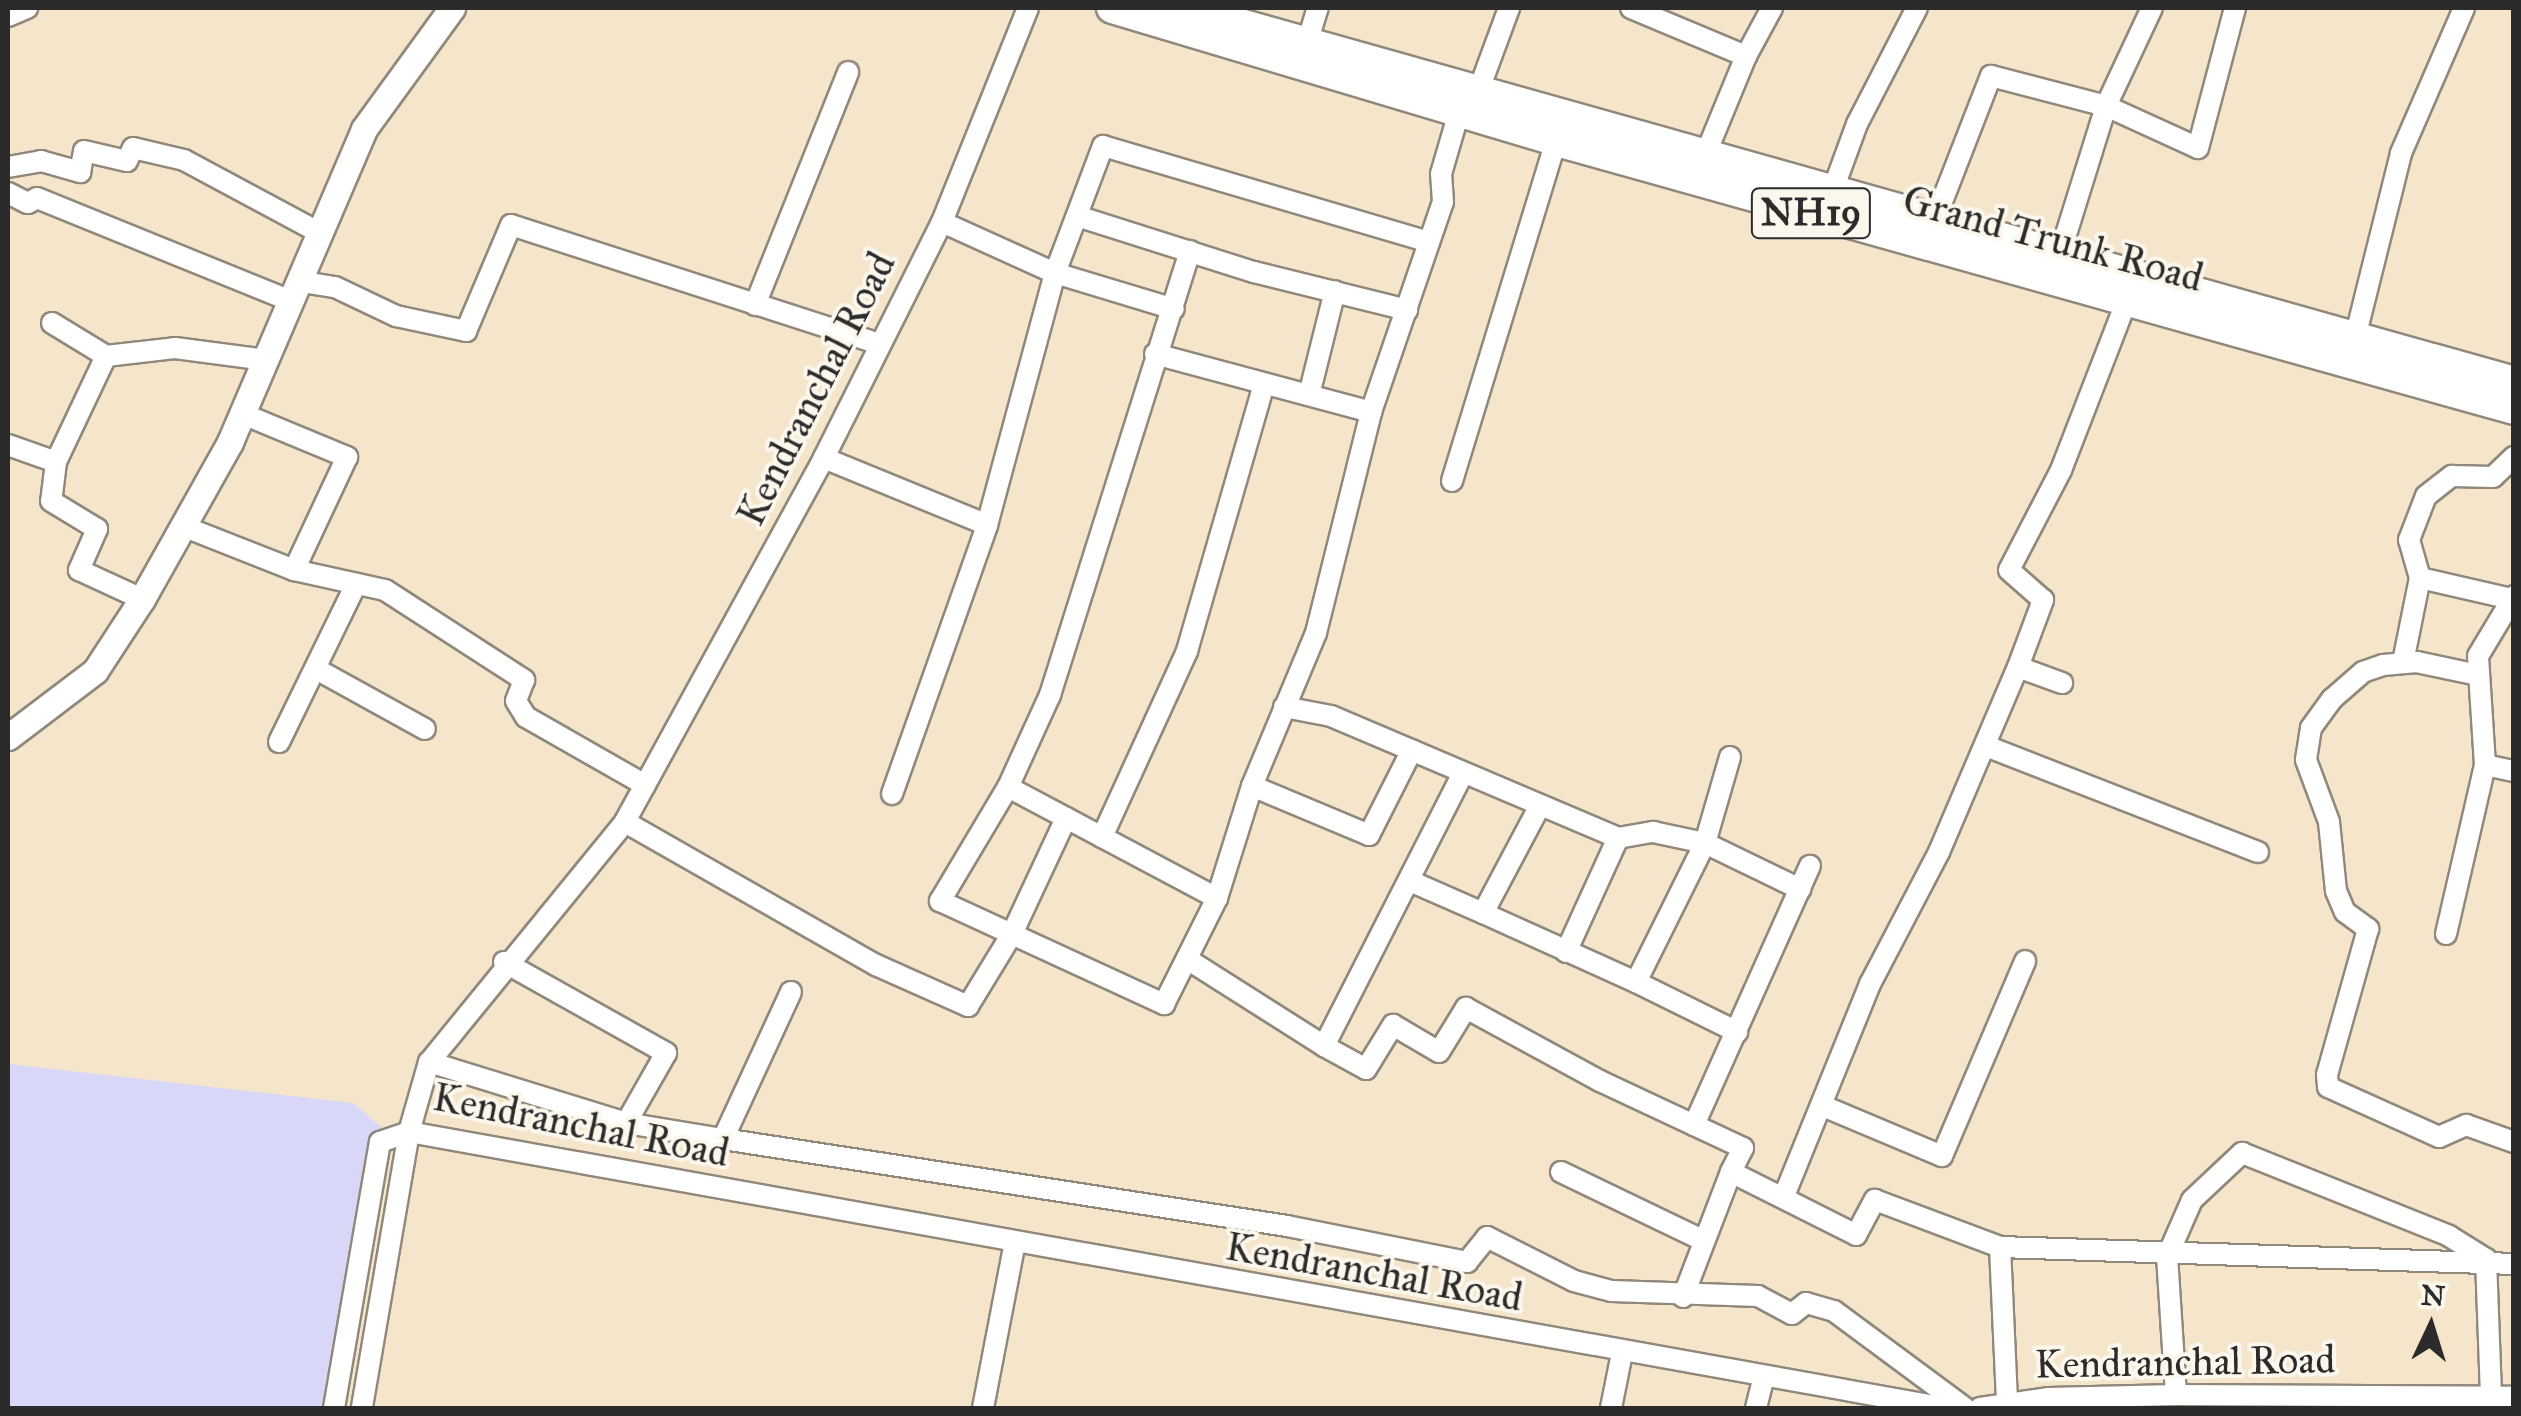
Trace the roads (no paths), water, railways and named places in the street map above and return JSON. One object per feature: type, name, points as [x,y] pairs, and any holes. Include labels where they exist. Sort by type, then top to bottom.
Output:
[{"type":"highway","name":"Grand Trunk Road","points":[[1112,8],[1468,102],[1704,158],[2514,382]]},
{"type":"highway","name":"Grand Trunk Road","points":[[1183,8],[1307,44],[1468,102],[1556,141],[2514,409]]},
{"type":"main road","points":[[8,736],[95,671],[142,599],[243,414],[364,130],[452,8]]},
{"type":"street","points":[[8,16],[28,8]]},
{"type":"street","name":"Kendranchal Road","points":[[1028,8],[942,222],[876,343],[824,458],[625,822],[504,962],[429,1062],[409,1132],[1622,1353],[1946,1408]]},
{"type":"street","points":[[1307,44],[1318,8]]},
{"type":"street","points":[[1190,251],[1174,308],[1154,354],[1050,695],[1008,787],[940,901],[1164,1004],[1217,898],[1252,786],[1316,633],[1372,412],[1444,202],[1440,174],[1509,8]]},
{"type":"street","points":[[1631,8],[1746,56]]},
{"type":"street","points":[[1704,158],[1746,56],[1772,8]]},
{"type":"street","points":[[1831,195],[1858,124],[1917,8]]},
{"type":"street","points":[[2059,257],[2106,106],[2152,8]]},
{"type":"street","points":[[1934,222],[1992,76],[2106,106],[2198,148],[2234,8]]},
{"type":"street","points":[[2354,338],[2401,153],[2464,8]]},
{"type":"street","points":[[755,305],[848,72]]},
{"type":"street","points":[[1452,481],[1556,141]]},
{"type":"street","points":[[892,794],[987,525],[1055,273],[1103,146],[1429,242]]},
{"type":"street","points":[[8,167],[41,161],[80,172],[84,151],[127,162],[133,148],[184,160],[322,234]]},
{"type":"street","points":[[8,193],[28,202],[37,198],[298,292],[335,287],[396,316],[466,330],[511,225],[876,343]]},
{"type":"street","points":[[1077,216],[1407,310]]},
{"type":"street","points":[[942,222],[1055,273],[1174,308]]},
{"type":"street","points":[[1309,396],[1336,291]]},
{"type":"street","points":[[1784,1196],[1870,984],[1986,746],[2018,667],[2043,600],[2009,570],[2061,470],[2128,300]]},
{"type":"street","points":[[52,323],[106,356],[175,348],[266,360]]},
{"type":"street","points":[[1154,354],[1372,412]]},
{"type":"street","points":[[106,356],[56,462],[51,501],[97,529],[79,570],[142,599]]},
{"type":"street","points":[[1102,837],[1187,651],[1264,385]]},
{"type":"street","points":[[243,414],[347,458],[294,570]]},
{"type":"street","points":[[8,445],[56,462]]},
{"type":"street","points":[[824,458],[987,525]]},
{"type":"street","points":[[2403,662],[2420,578],[2410,540],[2426,496],[2452,476],[2493,477],[2514,458]]},
{"type":"street","points":[[185,526],[294,570],[385,590],[524,680],[516,701],[526,716],[645,785]]},
{"type":"street","points":[[2420,578],[2513,598],[2478,656],[2485,765],[2446,934]]},
{"type":"street","points":[[279,742],[318,670],[356,584]]},
{"type":"street","points":[[2478,675],[2403,662],[2363,672],[2332,699],[2308,744],[2306,760],[2329,822],[2336,891],[2344,912],[2368,929],[2348,981],[2328,1087],[2439,1137],[2466,1125],[2514,1142]]},
{"type":"street","points":[[2018,667],[2062,683]]},
{"type":"street","points":[[318,670],[424,729]]},
{"type":"street","points":[[1284,707],[1331,716],[1538,809],[1618,838],[1654,832],[1706,843],[1800,889]]},
{"type":"street","points":[[1986,746],[2258,852]]},
{"type":"street","points":[[1252,786],[1369,834],[1412,750]]},
{"type":"street","points":[[1636,982],[1706,843],[1730,757]]},
{"type":"street","points":[[2485,765],[2514,771]]},
{"type":"street","points":[[1324,1046],[1462,774]]},
{"type":"street","points":[[1008,787],[1217,898]]},
{"type":"street","points":[[1483,912],[1538,809]]},
{"type":"street","points":[[625,822],[876,965],[968,1006],[1012,934],[1066,818]]},
{"type":"street","points":[[1566,952],[1618,838]]},
{"type":"street","points":[[1694,1125],[1810,866]]},
{"type":"street","points":[[1410,881],[1738,1032]]},
{"type":"street","points":[[1186,959],[1366,1069],[1392,1026],[1439,1052],[1466,1008],[1742,1148],[1700,1238],[1683,1297]]},
{"type":"street","points":[[1822,1106],[1942,1156],[2025,961]]},
{"type":"street","points":[[504,962],[666,1053],[626,1123]]},
{"type":"street","points":[[722,1139],[791,992]]},
{"type":"street","points":[[429,1062],[626,1123],[1287,1226],[1467,1262],[1487,1237],[1574,1281],[1683,1297],[1758,1296],[1792,1314],[1806,1303],[1834,1312],[1965,1408]]},
{"type":"street","points":[[334,1408],[380,1142],[409,1132],[362,1408]]},
{"type":"street","points":[[2176,1395],[2167,1257],[2192,1200],[2242,1153],[2449,1236],[2486,1258]]},
{"type":"street","points":[[1562,1172],[1700,1238]]},
{"type":"street","points":[[1731,1172],[1856,1235],[1875,1200],[2000,1248],[2167,1257],[2486,1258],[2514,1264]]},
{"type":"street","points":[[983,1408],[1015,1242]]},
{"type":"street","points":[[2000,1248],[2007,1402]]},
{"type":"street","points":[[2486,1258],[2491,1394]]},
{"type":"street","points":[[1612,1408],[1622,1353]]},
{"type":"street","points":[[1756,1408],[1764,1376]]},
{"type":"street","name":"Kendranchal Road","points":[[1980,1408],[2007,1402],[2176,1395],[2450,1402],[2491,1394],[2514,1397]]}]
